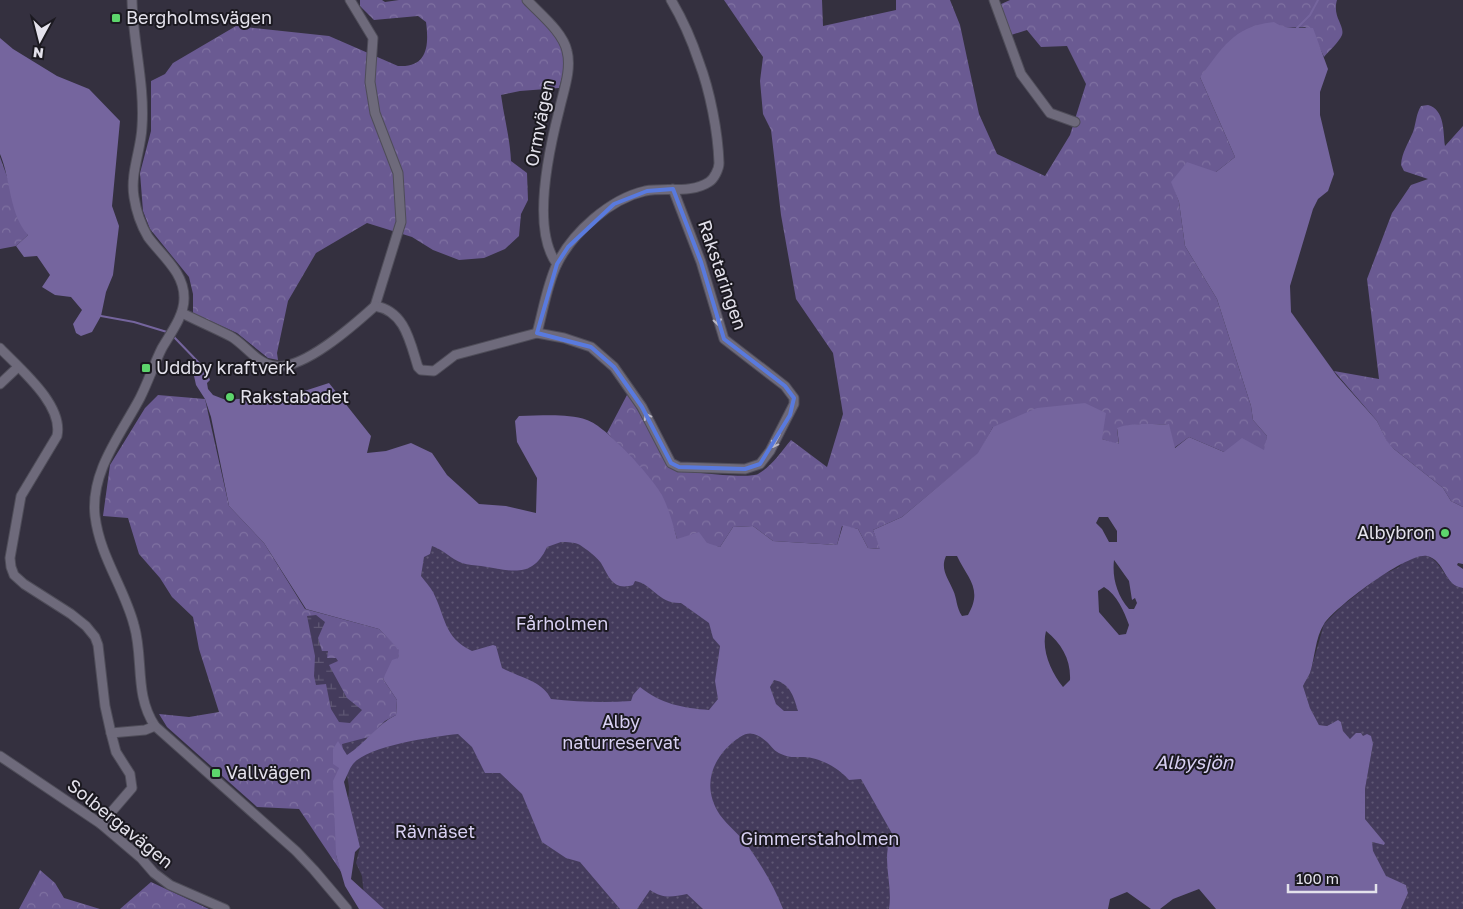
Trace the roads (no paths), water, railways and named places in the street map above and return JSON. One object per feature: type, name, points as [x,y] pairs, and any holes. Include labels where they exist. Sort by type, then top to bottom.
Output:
[{"type":"street","points":[[132,0],[132,28],[142,85],[142,129],[136,159],[133,195],[147,235],[181,282],[184,300],[182,313],[163,347],[140,397],[104,462],[97,488],[94,514],[101,546],[134,625],[141,694],[147,714],[155,726],[296,851],[347,909]]},
{"type":"street","points":[[182,313],[229,336],[266,364],[275,367],[293,364],[341,337],[375,306],[401,222],[398,173],[375,113],[370,82],[373,38],[350,0]]},
{"type":"street","name":"Ormvägen","points":[[527,0],[563,40],[568,61],[545,179],[544,212],[548,242],[551,256],[557,264]]},
{"type":"street","points":[[375,306],[391,312],[401,322],[407,332],[418,367],[427,371],[434,371],[455,355],[475,348],[537,333],[557,264],[568,247],[586,227],[614,204],[646,191],[696,187],[714,178],[719,165],[709,98],[700,64],[683,21],[671,0]]},
{"type":"street","points":[[994,0],[1021,74],[1050,113],[1075,122]]},
{"type":"street","name":"Rakstaringen","points":[[537,333],[564,338],[591,347],[614,367],[642,407],[672,463],[679,467],[745,469],[760,464],[770,451],[790,415],[794,398],[785,386],[724,339],[702,262],[673,189]]},
{"type":"street","points":[[0,348],[38,388],[50,405],[59,426],[57,436],[21,496],[10,558],[14,575],[24,584],[71,614],[86,626],[95,637],[98,646],[110,733],[116,752],[130,774],[132,783],[132,788],[101,824]]},
{"type":"street","points":[[0,384],[18,367]]},
{"type":"street","points":[[110,733],[145,730],[155,726]]},
{"type":"street","name":"Solbergavägen","points":[[0,756],[101,824],[165,881],[225,909]]},
{"type":"water","name":"Albysjön","points":[[1274,22],[1288,28],[1313,28],[1328,69],[1320,92],[1320,115],[1334,174],[1328,191],[1318,199],[1313,209],[1290,286],[1291,312],[1337,376],[1377,421],[1387,441],[1394,449],[1443,488],[1451,501],[1463,507],[1463,564],[1458,563],[1457,565],[1463,569],[1463,588],[1452,583],[1438,562],[1427,556],[1418,557],[1389,571],[1356,594],[1324,624],[1319,635],[1310,673],[1303,686],[1310,708],[1319,725],[1327,726],[1338,720],[1341,722],[1343,731],[1350,739],[1356,733],[1361,733],[1363,736],[1367,734],[1371,736],[1373,744],[1365,789],[1365,819],[1385,843],[1384,845],[1372,842],[1373,851],[1386,876],[1406,885],[1408,893],[1401,909],[1216,909],[1199,889],[1173,899],[1160,909],[1151,909],[1127,892],[1110,899],[1108,909],[889,909],[890,891],[887,857],[890,840],[894,843],[894,837],[861,779],[849,780],[822,761],[808,757],[784,755],[777,752],[760,737],[751,733],[740,737],[731,744],[717,762],[710,782],[711,793],[720,815],[745,842],[763,869],[783,909],[703,909],[687,894],[668,896],[659,895],[650,890],[637,909],[620,909],[580,862],[566,858],[542,842],[522,794],[500,773],[485,773],[472,747],[458,734],[387,747],[361,757],[350,768],[344,782],[360,847],[355,852],[351,879],[384,909],[359,909],[345,886],[336,855],[333,781],[339,768],[333,764],[333,749],[338,741],[347,755],[396,715],[397,700],[383,679],[392,660],[398,658],[399,650],[379,629],[306,609],[264,543],[229,506],[211,417],[205,399],[196,385],[194,376],[201,371],[198,366],[204,363],[210,380],[207,383],[208,389],[213,395],[226,400],[295,394],[329,383],[371,436],[367,453],[386,451],[411,443],[432,453],[447,475],[479,504],[506,506],[536,513],[537,478],[517,442],[515,421],[519,416],[545,415],[571,416],[587,420],[595,424],[617,442],[657,487],[667,506],[677,539],[699,532],[707,543],[720,547],[733,527],[753,526],[773,541],[837,545],[843,525],[858,529],[868,548],[880,549],[873,530],[902,517],[978,453],[993,427],[1037,408],[1085,403],[1106,413],[1102,439],[1119,444],[1117,428],[1136,424],[1169,424],[1175,448],[1189,437],[1224,452],[1242,438],[1264,450],[1267,436],[1253,420],[1251,406],[1217,299],[1185,246],[1179,202],[1171,182],[1187,162],[1216,172],[1235,157],[1200,77],[1230,40],[1248,28]],"holes":[[[1099,517],[1108,517],[1117,531],[1117,542],[1109,542],[1102,529],[1096,523]],[[561,542],[578,544],[599,561],[612,582],[621,586],[633,585],[635,581],[641,583],[661,597],[681,603],[709,623],[713,638],[720,646],[715,681],[718,699],[709,710],[673,704],[648,693],[640,687],[633,695],[631,701],[591,702],[551,699],[542,688],[530,680],[502,668],[496,646],[493,645],[472,651],[456,639],[446,626],[433,592],[421,576],[424,557],[430,554],[432,546],[462,563],[511,570],[527,569],[541,557],[547,547]],[[946,556],[957,556],[972,584],[974,598],[968,615],[962,616],[960,613],[945,573]],[[1114,560],[1129,581],[1132,600],[1135,598],[1137,603],[1134,609],[1129,609],[1121,598],[1116,586]],[[1104,587],[1113,594],[1122,609],[1129,625],[1126,634],[1119,635],[1099,612],[1098,591]],[[1046,631],[1057,641],[1067,659],[1070,680],[1063,687],[1051,668],[1045,646]],[[774,680],[788,687],[798,711],[784,711],[776,704],[770,687]]]},
{"type":"water","points":[[0,38],[13,49],[57,76],[89,89],[120,121],[112,206],[119,226],[113,275],[106,292],[101,316],[92,332],[81,336],[76,333],[73,324],[82,310],[71,297],[55,295],[42,287],[50,275],[37,256],[24,257],[16,246],[28,235],[17,217],[0,154]]},
{"type":"waterway","points":[[1296,29],[1310,15],[1318,0]]},
{"type":"waterway","points":[[101,316],[134,322],[167,332]]},
{"type":"waterway","points":[[173,336],[201,365]]},
{"type":"place","name":"Bergholmsvägen","points":[[116,18]]},
{"type":"place","name":"Uddby kraftverk","points":[[146,368]]},
{"type":"place","name":"Rakstabadet","points":[[230,397]]},
{"type":"place","name":"Albybron","points":[[1445,533]]},
{"type":"place","name":"Vallvägen","points":[[216,773]]},
{"type":"park label","name":"Fårholmen","points":[[562,624]]},
{"type":"park label","name":"Alby naturreservat","points":[[621,732]]},
{"type":"park label","name":"Rävnäset","points":[[435,832]]},
{"type":"park label","name":"Gimmerstaholmen","points":[[820,839]]}]
